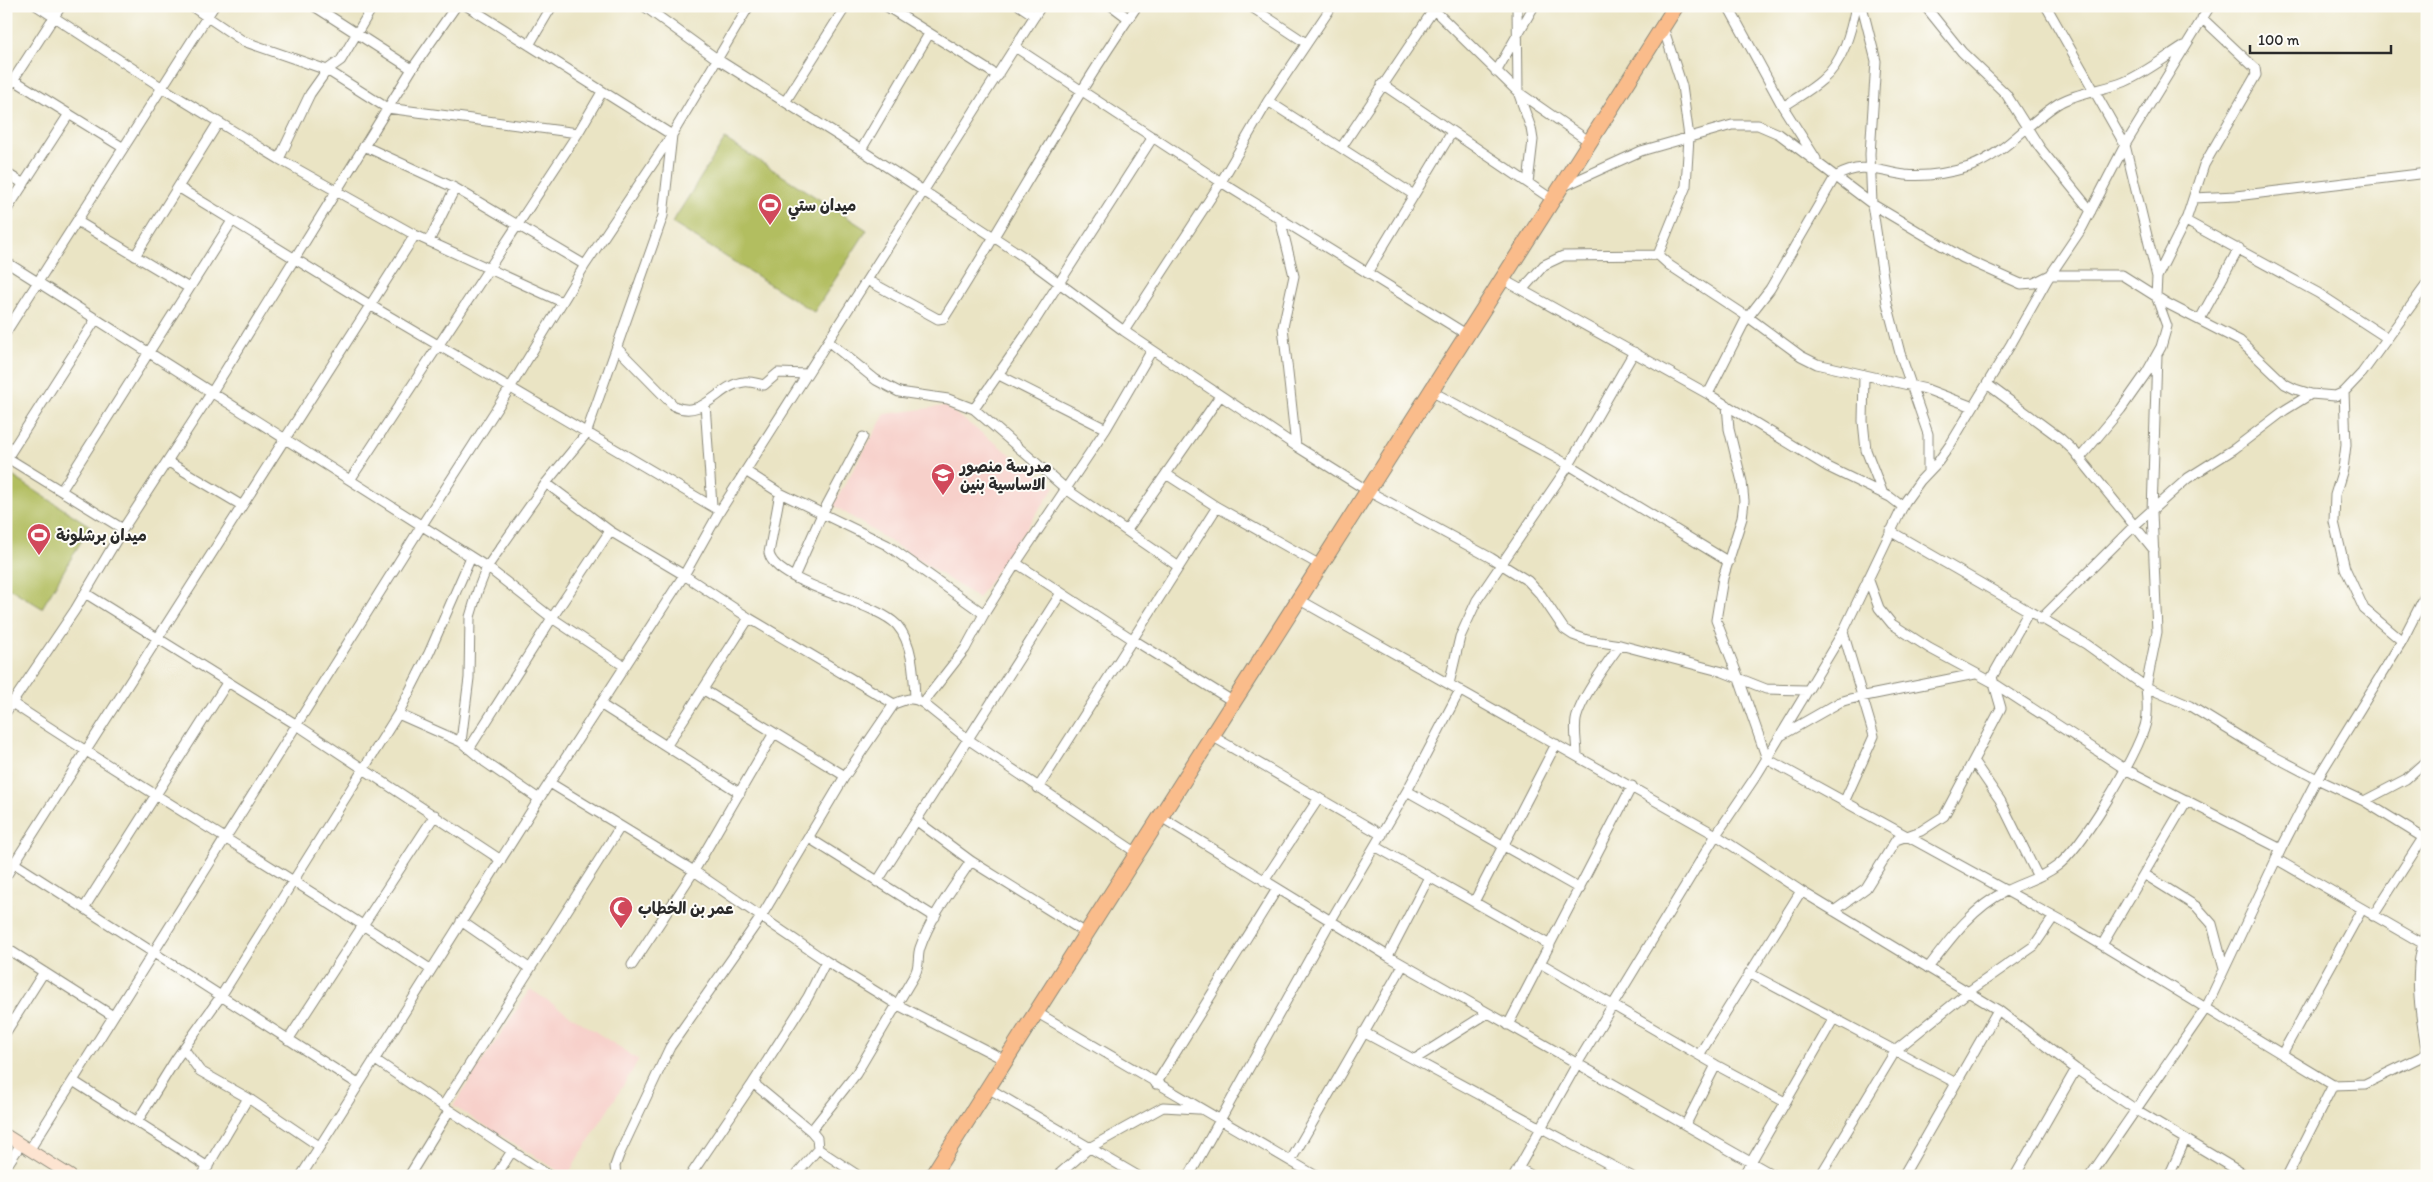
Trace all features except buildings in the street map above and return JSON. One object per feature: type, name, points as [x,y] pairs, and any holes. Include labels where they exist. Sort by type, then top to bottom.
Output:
[{"type":"highway","points":[[932,1176],[1676,6]]},
{"type":"street","points":[[37,6],[161,87],[279,159],[414,235],[562,302]]},
{"type":"street","points":[[6,91],[61,6]]},
{"type":"street","points":[[191,6],[243,41],[327,70],[387,108],[578,133]]},
{"type":"street","points":[[6,332],[122,147],[214,6]]},
{"type":"street","points":[[314,6],[412,69]]},
{"type":"street","points":[[279,159],[310,94],[327,70],[341,60],[373,6]]},
{"type":"street","points":[[6,712],[9,701],[85,593],[123,529],[295,259],[387,108],[456,6]]},
{"type":"street","points":[[467,6],[672,135]]},
{"type":"street","points":[[529,45],[552,6]]},
{"type":"street","points":[[644,6],[656,9],[717,59],[995,238],[1059,282],[1124,331],[1296,446],[1368,491],[1501,564],[1528,581],[1564,629],[1587,640],[1620,645],[1740,678],[1766,689],[1807,690]]},
{"type":"street","points":[[6,1167],[25,1147],[73,1081],[510,388],[585,265],[672,135],[749,6]]},
{"type":"street","points":[[785,102],[846,6]]},
{"type":"street","points":[[886,6],[998,76]]},
{"type":"street","points":[[1020,6],[1035,16]]},
{"type":"street","points":[[301,1176],[430,969],[684,575],[716,508],[746,472],[1041,6]]},
{"type":"street","points":[[1112,6],[1128,18]]},
{"type":"street","points":[[867,280],[943,320],[995,238],[1082,89],[1136,6]]},
{"type":"street","points":[[1250,6],[1306,43]]},
{"type":"street","points":[[1124,331],[1221,182],[1268,101],[1332,6]]},
{"type":"street","points":[[1517,6],[1518,92],[1533,135],[1528,183]]},
{"type":"street","points":[[1496,72],[1534,6]]},
{"type":"street","points":[[1728,6],[1783,107],[1821,166]]},
{"type":"street","points":[[1783,107],[1822,81],[1831,71],[1845,45],[1856,6]]},
{"type":"street","points":[[1862,6],[1876,61],[1870,167],[1872,204],[1887,303],[1900,353],[1928,434],[1928,472]]},
{"type":"street","points":[[1925,6],[1962,52],[2002,89],[2027,130],[2091,211]]},
{"type":"street","points":[[2046,6],[2125,144],[2157,277],[2156,296],[2167,326],[2157,354],[2147,372],[2121,409],[2080,458]]},
{"type":"street","points":[[1533,1176],[1516,1172],[1577,1064],[1614,1006],[1716,835],[1767,759],[1843,632],[1903,506],[1943,455],[1973,407],[2050,275],[2091,211],[2125,144],[2210,6]]},
{"type":"street","points":[[1341,148],[1433,7],[1518,92],[1590,142]]},
{"type":"street","points":[[2157,277],[2186,221],[2204,165],[2232,113],[2254,80],[2256,72],[2202,18]]},
{"type":"street","points":[[1658,255],[1686,186],[1689,137],[1682,86],[1663,27]]},
{"type":"street","points":[[861,150],[929,34]]},
{"type":"street","points":[[1708,394],[1748,317],[1770,289],[1835,177],[1850,169],[1870,167],[1905,175],[1948,172],[1984,160],[2027,130],[2060,103],[2124,82],[2186,45]]},
{"type":"street","points":[[1016,47],[1221,182],[1466,334]]},
{"type":"street","points":[[14,80],[122,147]]},
{"type":"street","points":[[1382,84],[1528,183],[1556,194],[1620,160],[1689,137],[1732,125],[1766,127],[1779,134],[1872,204],[1963,258],[2014,282],[2028,285],[2050,275],[2122,275],[2156,296],[2240,341],[2285,384],[2311,394],[2335,396],[2344,392],[2427,284]]},
{"type":"street","points":[[350,480],[578,133],[602,92]]},
{"type":"street","points":[[1268,101],[1414,195]]},
{"type":"street","points":[[6,212],[68,114]]},
{"type":"street","points":[[135,256],[218,123]]},
{"type":"street","points":[[1367,273],[1452,132]]},
{"type":"street","points":[[461,742],[469,678],[470,617],[487,567],[546,483],[586,434],[637,285],[663,216],[672,135]]},
{"type":"street","points":[[974,409],[999,375],[1153,137]]},
{"type":"street","points":[[364,146],[455,188],[585,265]]},
{"type":"street","points":[[6,173],[24,184]]},
{"type":"street","points":[[2194,198],[2236,196],[2427,173]]},
{"type":"street","points":[[178,187],[370,305],[586,434],[716,508]]},
{"type":"street","points":[[429,241],[455,188]]},
{"type":"street","points":[[1280,219],[1294,276],[1283,327],[1296,446]]},
{"type":"street","points":[[77,220],[189,288]]},
{"type":"street","points":[[61,491],[232,220]]},
{"type":"street","points":[[2186,221],[2239,248],[2318,294],[2387,338]]},
{"type":"street","points":[[6,876],[10,860],[86,752],[241,505],[286,440],[414,235]]},
{"type":"street","points":[[2200,319],[2239,248]]},
{"type":"street","points":[[1522,290],[1544,264],[1563,256],[1658,255],[1669,265],[1810,361],[1864,376],[1936,392],[1973,407]]},
{"type":"street","points":[[6,262],[487,567],[552,618],[624,666]]},
{"type":"street","points":[[1502,279],[1708,394],[1821,463],[1903,506]]},
{"type":"street","points":[[96,319],[6,457],[123,529]]},
{"type":"street","points":[[829,342],[876,380],[899,392],[948,399],[974,409],[1066,489],[1179,567]]},
{"type":"street","points":[[617,348],[674,406],[690,410],[705,404],[740,383],[764,385],[778,373],[807,374]]},
{"type":"street","points":[[919,701],[955,664],[1016,563],[1106,429],[1152,350]]},
{"type":"street","points":[[1449,684],[1456,653],[1477,600],[1568,465],[1634,352]]},
{"type":"street","points":[[1928,968],[1971,915],[2005,891],[2058,866],[2070,854],[2097,816],[2125,769],[2145,728],[2146,687],[2157,632],[2152,512],[2157,354]]},
{"type":"street","points":[[999,375],[1106,429]]},
{"type":"street","points":[[1864,376],[1863,421],[1866,450],[1883,494]]},
{"type":"street","points":[[1987,384],[2060,438],[2080,458],[2154,551]]},
{"type":"street","points":[[1431,391],[1568,465],[1728,562]]},
{"type":"street","points":[[2344,392],[2346,444],[2343,469],[2335,495],[2334,522],[2345,568],[2364,609],[2402,640]]},
{"type":"street","points":[[2040,620],[2134,526],[2193,474],[2234,449],[2285,410],[2311,394]]},
{"type":"street","points":[[1127,530],[1220,396]]},
{"type":"street","points":[[705,404],[716,508]]},
{"type":"street","points":[[1727,405],[1729,429],[1742,482],[1744,501],[1742,518],[1720,591],[1716,620],[1740,678],[1767,759],[1909,835],[2102,945],[2333,1085],[2365,1084],[2427,1054],[2418,1000],[2422,943],[2427,934]]},
{"type":"street","points":[[794,577],[822,514],[863,437]]},
{"type":"street","points":[[167,461],[241,505]]},
{"type":"street","points":[[746,472],[780,493],[887,545],[984,614]]},
{"type":"street","points":[[1166,474],[1217,507],[1320,565]]},
{"type":"street","points":[[546,483],[610,531],[684,575],[749,618],[894,704]]},
{"type":"street","points":[[780,493],[769,553],[773,562],[794,577],[876,613],[898,626],[904,635],[919,701]]},
{"type":"street","points":[[1038,788],[1217,507]]},
{"type":"street","points":[[469,748],[610,531]]},
{"type":"street","points":[[1890,531],[2101,654],[2146,687],[2190,706],[2260,749],[2364,801],[2425,839],[2373,916]]},
{"type":"street","points":[[137,1122],[221,996],[398,714],[429,653],[471,557]]},
{"type":"street","points":[[1016,563],[1132,639],[1234,702]]},
{"type":"street","points":[[1868,578],[1879,608],[1892,624],[1975,674],[1992,682],[2125,769],[2280,849]]},
{"type":"street","points":[[2090,1176],[2206,1008],[2280,849],[2317,779],[2402,640],[2427,592]]},
{"type":"street","points":[[85,593],[226,683],[297,725],[363,771],[434,815],[500,860]]},
{"type":"street","points":[[877,882],[1061,593]]},
{"type":"street","points":[[1298,599],[1716,835],[1801,891],[1998,1010],[2076,1069],[2135,1109],[2247,1176]]},
{"type":"street","points":[[1834,910],[1866,888],[1892,844],[1921,831],[1944,816],[1974,762],[2000,708],[1992,682],[1995,671],[2028,613]]},
{"type":"street","points":[[667,746],[749,618]]},
{"type":"street","points":[[1843,632],[1860,696],[1873,728],[1874,736],[1845,800]]},
{"type":"street","points":[[1577,756],[1576,727],[1578,714],[1600,673],[1620,645]]},
{"type":"street","points":[[1781,736],[1840,702],[1860,696],[1975,674]]},
{"type":"street","points":[[84,908],[226,683]]},
{"type":"street","points":[[704,690],[845,776]]},
{"type":"street","points":[[1189,1176],[1330,922],[1408,791],[1460,690]]},
{"type":"street","points":[[616,1176],[615,1166],[619,1155],[670,1047],[761,917],[845,776],[894,704],[908,698],[919,701],[969,740],[1137,853]]},
{"type":"street","points":[[9,701],[86,752],[226,837],[430,969]]},
{"type":"street","points":[[600,704],[740,793]]},
{"type":"street","points":[[398,714],[461,742],[485,762],[539,799]]},
{"type":"street","points":[[632,966],[694,871],[774,733]]},
{"type":"street","points":[[1212,736],[1382,835]]},
{"type":"street","points":[[1474,902],[1556,744]]},
{"type":"street","points":[[2364,801],[2406,779],[2427,760]]},
{"type":"street","points":[[1974,762],[2000,800],[2038,877]]},
{"type":"street","points":[[550,783],[694,871],[826,961],[896,1004],[1006,1060]]},
{"type":"street","points":[[1508,1025],[1632,786]]},
{"type":"street","points":[[1408,791],[1580,888]]},
{"type":"street","points":[[1264,881],[1319,798]]},
{"type":"street","points":[[2102,945],[2187,800]]},
{"type":"street","points":[[288,1040],[434,815]]},
{"type":"street","points":[[1160,817],[1388,956],[1775,1176]]},
{"type":"street","points":[[917,821],[971,861],[1086,933]]},
{"type":"street","points":[[409,1176],[529,968],[620,827]]},
{"type":"street","points":[[809,838],[934,917]]},
{"type":"street","points":[[1375,846],[1550,945]]},
{"type":"street","points":[[2276,859],[2422,943]]},
{"type":"street","points":[[10,860],[358,1084]]},
{"type":"street","points":[[811,1131],[856,1074],[917,971],[920,948],[934,917],[971,861]]},
{"type":"street","points":[[2144,874],[2197,907],[2212,924],[2224,969]]},
{"type":"street","points":[[1388,956],[1428,877]]},
{"type":"street","points":[[1156,1084],[1277,889]]},
{"type":"street","points":[[1699,1055],[1801,891]]},
{"type":"street","points":[[2282,1054],[2362,909]]},
{"type":"street","points":[[1820,1176],[1896,1050],[1968,992],[2034,946],[2053,918]]},
{"type":"street","points":[[461,922],[529,968]]},
{"type":"street","points":[[6,948],[113,1016]]},
{"type":"street","points":[[690,1176],[808,997],[826,961]]},
{"type":"street","points":[[1540,963],[1716,1066],[1785,1102]]},
{"type":"street","points":[[1291,1160],[1403,964]]},
{"type":"street","points":[[6,1032],[44,972]]},
{"type":"street","points":[[1749,973],[1956,1083]]},
{"type":"street","points":[[1904,1176],[1998,1010]]},
{"type":"street","points":[[1036,1012],[1316,1176]]},
{"type":"street","points":[[1414,1059],[1488,1013]]},
{"type":"street","points":[[1743,1176],[1834,1018]]},
{"type":"street","points":[[1363,1032],[1628,1175]]},
{"type":"street","points":[[184,1049],[200,1071],[248,1098],[319,1146]]},
{"type":"street","points":[[374,1059],[446,1109],[550,1176]]},
{"type":"street","points":[[1686,1124],[1716,1066]]},
{"type":"street","points":[[2015,1176],[2076,1069]]},
{"type":"street","points":[[73,1081],[208,1167]]},
{"type":"street","points":[[753,1083],[817,1138],[818,1150],[795,1176]]},
{"type":"street","points":[[2287,1176],[2333,1085]]},
{"type":"street","points":[[988,1088],[1138,1176]]},
{"type":"street","points":[[202,1176],[248,1098]]},
{"type":"street","points":[[1057,1176],[1089,1148],[1164,1108],[1202,1110]]},
{"type":"street","points":[[6,1135],[72,1176]]},
{"type":"street","points":[[2169,1176],[2185,1140]]},
{"type":"street","points":[[818,1150],[860,1176]]},
{"type":"street","points":[[496,1176],[512,1151]]},
{"type":"shaded area","name":"مدرسة منصور الاساسية بنين","points":[[945,406],[1055,487],[978,598],[833,505],[885,414]]},
{"type":"shaded area","points":[[530,989],[639,1060],[567,1176],[453,1106]]},
{"type":"green space","name":"ميدان ستي","points":[[725,139],[867,230],[814,312],[672,223]]},
{"type":"green space","name":"ميدان برشلونة","points":[[6,472],[90,526],[42,608],[6,586]]},
{"type":"place","name":"ميدان ستي","points":[[770,226]]},
{"type":"place","name":"مدرسة منصور الاساسية بنين","points":[[943,496]]},
{"type":"place","name":"ميدان برشلونة","points":[[39,556]]},
{"type":"place","name":"عمر بن الخطاب","points":[[621,929]]}]
